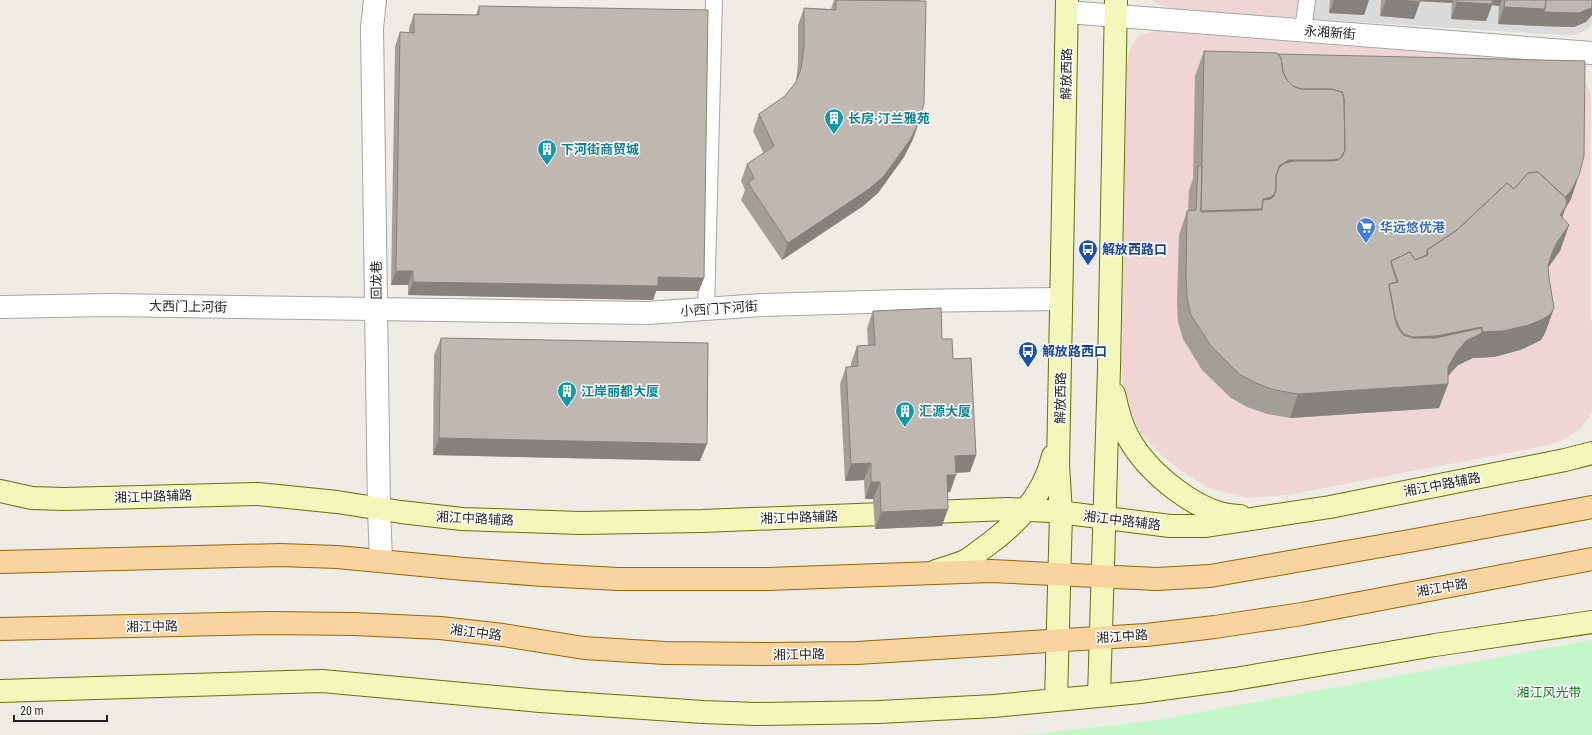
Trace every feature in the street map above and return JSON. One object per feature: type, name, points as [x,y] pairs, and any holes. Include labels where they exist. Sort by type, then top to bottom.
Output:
[{"type":"main road","points":[[0,562],[280,555],[381,561],[472,570],[618,579],[767,579],[991,571],[1157,579],[1210,576],[1592,507]]},
{"type":"main road","points":[[0,553],[42,561]]},
{"type":"main road","name":"湘江中路","points":[[0,629],[260,623],[354,624],[440,628],[584,648],[664,653],[857,653],[1100,638],[1215,627],[1302,614],[1592,560]]},
{"type":"street","name":"回龙巷","points":[[374,0],[372,28],[381,561]]},
{"type":"street","name":"永湘新街","points":[[1067,6],[1116,8],[1303,30],[1592,53]]},
{"type":"street","name":"解放西路","points":[[1056,700],[1061,513],[1058,465],[1067,6]]},
{"type":"street","points":[[1099,696],[1109,368],[1116,8]]},
{"type":"street","name":"小西门下河街","points":[[377,309],[647,313],[762,305],[1061,299]]},
{"type":"street","name":"大西门上河街","points":[[0,307],[109,305],[377,309]]},
{"type":"street","points":[[1109,368],[1116,407],[1128,437],[1147,465],[1173,489],[1206,508],[1236,516],[1271,517]]},
{"type":"street","points":[[930,574],[966,560],[993,542],[1026,510],[1045,482],[1053,458],[1059,428]]},
{"type":"street","name":"湘江中路辅路","points":[[0,490],[32,498],[64,499],[258,494],[337,502],[379,509],[462,519],[580,523],[702,521],[1008,508],[1170,526],[1199,526],[1271,517],[1330,507],[1557,462],[1592,453]]},
{"type":"street","points":[[0,691],[322,681],[540,701],[679,711],[756,714],[879,712],[994,706],[1140,692],[1235,679],[1435,645],[1592,622]]},
{"type":"lane","points":[[706,310],[714,0]]},
{"type":"lane","points":[[1303,30],[1307,0]]},
{"type":"shaded area","points":[[1152,0],[1307,0],[1304,18],[1173,9],[1154,3]]},
{"type":"shaded area","points":[[1307,0],[1592,0],[1592,24],[1587,30],[1575,35],[1560,35],[1304,18]]},
{"type":"shaded area","points":[[1157,31],[1529,60],[1583,79],[1589,89],[1591,100],[1590,310],[1592,326],[1592,413],[1580,429],[1563,440],[1544,446],[1287,495],[1249,498],[1211,489],[1184,473],[1163,457],[1141,434],[1129,408],[1123,384],[1121,363],[1127,65],[1129,53],[1133,43],[1141,34]]},
{"type":"green space","name":"湘江风光带","points":[[1592,640],[1592,735],[1016,735],[1158,720]]},
{"type":"building","name":"长房·汀兰雅苑","points":[[836,0],[926,1],[924,103],[919,122],[910,140],[884,176],[869,189],[788,243],[748,183],[754,178],[747,164],[774,146],[759,114],[785,96],[796,82],[801,69],[804,46],[804,8],[836,10]]},
{"type":"building","points":[[1397,0],[1420,0],[1420,2]]},
{"type":"building","points":[[1457,0],[1493,0],[1492,4],[1457,2]]},
{"type":"building","points":[[1505,0],[1546,0],[1545,9],[1504,7]]},
{"type":"building","points":[[1546,0],[1592,0],[1592,7],[1579,13],[1544,12]]},
{"type":"building","name":"下河街商贸城","points":[[479,6],[708,10],[704,278],[658,277],[658,286],[413,282],[413,271],[396,271],[400,32],[414,33],[414,14],[479,15]]},
{"type":"building","points":[[1204,51],[1277,53],[1281,58],[1283,72],[1287,80],[1293,86],[1301,89],[1331,89],[1342,92],[1344,98],[1345,150],[1342,156],[1339,159],[1333,160],[1289,160],[1279,166],[1276,177],[1276,190],[1271,197],[1263,199],[1262,209],[1201,211]]},
{"type":"building","name":"华远悠优港","points":[[1278,54],[1585,61],[1584,156],[1579,175],[1571,191],[1565,197],[1538,172],[1528,173],[1514,189],[1507,183],[1457,230],[1427,250],[1427,255],[1415,260],[1410,252],[1391,261],[1397,282],[1389,284],[1389,286],[1395,319],[1398,328],[1403,335],[1413,338],[1436,338],[1481,328],[1482,333],[1466,341],[1456,353],[1448,367],[1448,384],[1298,394],[1275,390],[1256,383],[1239,374],[1211,346],[1191,315],[1187,298],[1186,278],[1187,211],[1196,210],[1198,166],[1202,166],[1201,212],[1262,210],[1263,200],[1271,199],[1274,196],[1276,190],[1276,175],[1279,168],[1283,164],[1294,161],[1338,160],[1342,157],[1345,150],[1344,98],[1342,92],[1331,89],[1301,89],[1293,86],[1287,80],[1283,72],[1281,58]]},
{"type":"building","points":[[1538,172],[1565,197],[1567,202],[1566,206],[1560,215],[1569,225],[1556,244],[1548,266],[1554,308],[1550,315],[1529,325],[1503,331],[1482,332],[1482,327],[1436,336],[1413,337],[1404,334],[1395,317],[1389,284],[1398,282],[1391,261],[1410,252],[1415,260],[1428,255],[1427,250],[1457,230],[1507,183],[1514,189],[1528,173]]},
{"type":"building","name":"汇源大厦","points":[[941,308],[942,339],[952,339],[953,359],[971,358],[976,455],[955,456],[956,475],[947,475],[948,509],[881,512],[880,482],[871,482],[871,463],[851,464],[846,367],[858,366],[857,346],[875,345],[873,311]]},
{"type":"building","name":"江岸丽都大厦","points":[[441,338],[708,343],[707,444],[439,438]]},
{"type":"place","name":"长房·汀兰雅苑","points":[[834,135]]},
{"type":"place","name":"下河街商贸城","points":[[547,166]]},
{"type":"place","name":"华远悠优港","points":[[1366,244]]},
{"type":"place","name":"解放西路口","points":[[1088,266]]},
{"type":"place","name":"解放路西口","points":[[1028,368]]},
{"type":"place","name":"江岸丽都大厦","points":[[567,408]]},
{"type":"place","name":"汇源大厦","points":[[905,428]]}]
